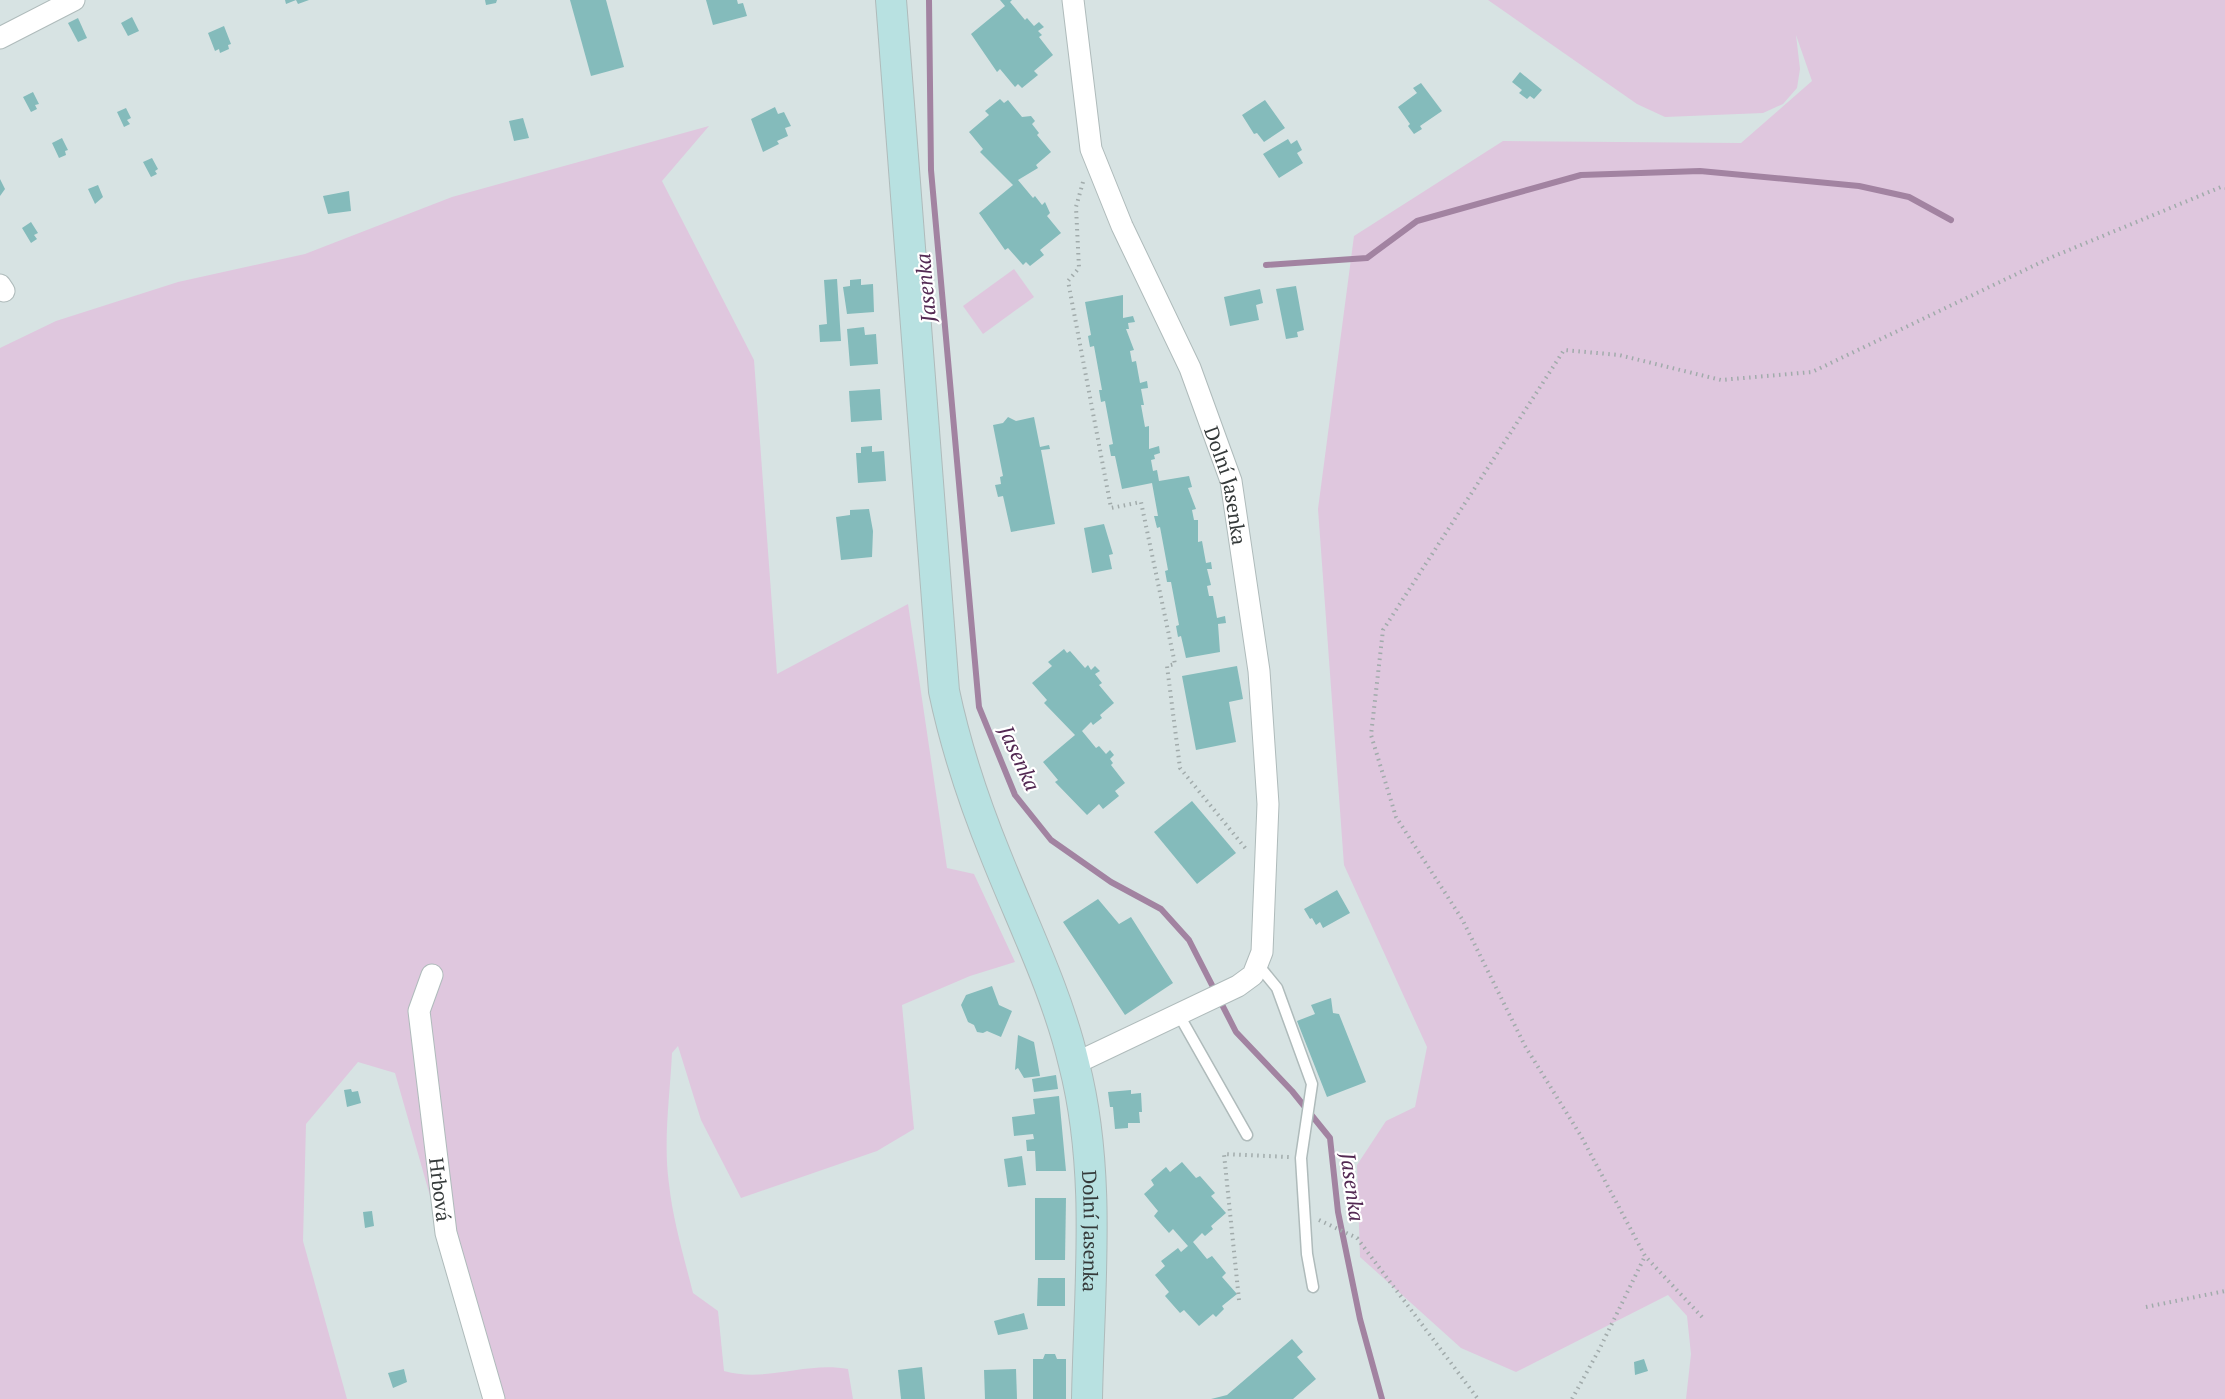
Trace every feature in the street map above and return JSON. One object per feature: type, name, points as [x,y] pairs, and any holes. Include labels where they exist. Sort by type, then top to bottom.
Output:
[{"type":"street","points":[[0,38],[74,0]]},
{"type":"street","name":"Dolní Jasenka","points":[[891,0],[941,660],[950,720],[969,784],[1060,1015],[1084,1108],[1090,1169],[1087,1399]]},
{"type":"street","name":"Dolní Jasenka","points":[[1073,0],[1091,149],[1122,226],[1190,368],[1231,481],[1259,671],[1268,804],[1263,870],[1262,952],[1259,966]]},
{"type":"street","points":[[1074,1064],[1239,986],[1247,981],[1259,966]]},
{"type":"street","name":"Hrbová","points":[[432,975],[418,1011],[446,1233],[494,1399]]},
{"type":"lane","points":[[1259,966],[1276,988],[1312,1084],[1301,1158],[1313,1287]]},
{"type":"lane","points":[[1179,1015],[1247,1135]]},
{"type":"path","points":[[1091,149],[1076,207],[1079,268],[1068,281],[1111,508],[1140,502],[1175,664],[1167,666],[1180,768],[1263,870]]},
{"type":"path","points":[[1702,1317],[1645,1256],[1581,1136],[1525,1046],[1462,919],[1396,817],[1371,735],[1383,630],[1564,350],[1619,355],[1721,380],[1812,372],[2052,257],[2221,186],[2225,188]]},
{"type":"path","points":[[1239,1299],[1224,1154],[1301,1158]]},
{"type":"path","points":[[1305,1214],[1357,1238],[1478,1399]]},
{"type":"path","points":[[1572,1399],[1645,1256]]},
{"type":"path","points":[[2146,1307],[2225,1291]]},
{"type":"shaded area","points":[[1488,0],[2225,0],[2225,1399],[1686,1399],[1691,1354],[1687,1316],[1668,1295],[1516,1372],[1461,1348],[1360,1257],[1357,1165],[1386,1121],[1415,1107],[1427,1047],[1344,865],[1318,509],[1354,236],[1503,141],[1741,143],[1812,81],[1796,35],[1800,69],[1797,88],[1783,104],[1763,113],[1665,117],[1637,104]]},
{"type":"shaded area","points":[[709,126],[662,181],[754,360],[777,674],[908,604],[947,868],[974,874],[1015,962],[970,976],[902,1005],[914,1129],[877,1151],[741,1198],[701,1120],[678,1046],[672,1053],[667,1135],[667,1168],[671,1198],[693,1293],[718,1311],[724,1371],[755,1375],[832,1367],[848,1369],[853,1399],[488,1399],[395,1073],[358,1062],[306,1124],[303,1241],[347,1399],[0,1399],[0,348],[56,321],[178,282],[305,254],[452,197]]},
{"type":"shaded area","points":[[1014,269],[1034,297],[983,334],[963,306]]},
{"type":"building","points":[[296,0],[309,0],[298,4]]},
{"type":"building","points":[[485,0],[497,0],[496,3],[486,5]]},
{"type":"building","points":[[570,0],[606,0],[624,67],[591,76]]},
{"type":"building","points":[[706,0],[737,0],[738,4],[743,3],[747,16],[713,25]]},
{"type":"building","points":[[1000,0],[1012,0],[1010,2],[1025,20],[1027,18],[1034,26],[1039,22],[1044,27],[1038,31],[1042,35],[1039,37],[1053,55],[1034,71],[1038,75],[1022,88],[1018,84],[1015,87],[1000,69],[997,72],[971,34],[1005,6]]},
{"type":"building","points":[[132,17],[139,31],[128,36],[121,23]]},
{"type":"building","points":[[78,18],[87,38],[78,42],[68,23]]},
{"type":"building","points":[[224,26],[231,44],[228,45],[229,49],[220,53],[219,49],[215,51],[208,33]]},
{"type":"building","points":[[1520,72],[1542,90],[1534,99],[1530,96],[1527,99],[1519,93],[1522,90],[1512,82]]},
{"type":"building","points":[[1421,83],[1442,111],[1420,126],[1422,129],[1414,134],[1398,107],[1417,93],[1413,88]]},
{"type":"building","points":[[33,92],[39,104],[35,105],[37,109],[31,112],[23,97]]},
{"type":"building","points":[[1000,99],[1004,103],[1008,100],[1022,117],[1031,116],[1035,121],[1032,124],[1039,133],[1037,135],[1051,152],[1036,165],[1038,168],[1018,180],[1033,198],[1035,196],[1042,205],[1045,202],[1050,213],[1047,216],[1061,233],[1040,250],[1044,255],[1030,266],[1026,262],[1023,265],[1008,248],[1005,250],[979,213],[1013,185],[980,152],[983,149],[969,132],[989,115],[985,111]]},
{"type":"building","points":[[1265,100],[1285,128],[1264,142],[1257,133],[1254,134],[1242,115]]},
{"type":"building","points":[[775,107],[778,114],[784,112],[791,126],[785,128],[788,136],[777,141],[779,144],[763,152],[751,119]]},
{"type":"building","points":[[126,108],[131,118],[127,120],[130,124],[124,127],[117,112]]},
{"type":"building","points":[[523,118],[529,138],[514,141],[509,121]]},
{"type":"building","points":[[62,138],[68,150],[65,151],[66,155],[59,158],[52,143]]},
{"type":"building","points":[[1288,139],[1291,144],[1297,140],[1302,150],[1297,153],[1303,163],[1279,178],[1263,154]]},
{"type":"building","points":[[152,158],[158,169],[155,171],[157,174],[151,177],[143,162]]},
{"type":"building","points":[[0,179],[5,189],[0,196]]},
{"type":"building","points":[[98,185],[103,197],[95,204],[88,189]]},
{"type":"building","points":[[349,191],[351,211],[328,214],[323,196]]},
{"type":"building","points":[[31,222],[38,233],[34,235],[37,239],[31,243],[22,228]]},
{"type":"building","points":[[837,279],[841,341],[820,342],[819,325],[827,324],[824,280]]},
{"type":"building","points":[[861,279],[861,285],[873,284],[874,312],[847,314],[843,287],[850,286],[850,280]]},
{"type":"building","points":[[1296,286],[1304,330],[1297,332],[1298,337],[1286,339],[1276,289]]},
{"type":"building","points":[[1260,289],[1263,303],[1256,305],[1259,320],[1230,326],[1224,297]]},
{"type":"building","points":[[1123,295],[1123,318],[1133,316],[1135,322],[1128,323],[1129,329],[1126,329],[1134,350],[1130,351],[1132,362],[1136,361],[1140,383],[1147,381],[1148,388],[1141,389],[1144,405],[1141,405],[1145,427],[1149,426],[1149,449],[1159,446],[1160,453],[1154,455],[1155,459],[1151,460],[1153,471],[1157,470],[1159,481],[1189,476],[1192,487],[1188,488],[1196,509],[1192,510],[1194,520],[1198,520],[1198,542],[1202,541],[1206,563],[1211,562],[1212,569],[1207,569],[1211,585],[1207,586],[1209,596],[1213,596],[1217,618],[1225,616],[1226,623],[1218,624],[1220,652],[1186,658],[1181,636],[1178,637],[1176,626],[1179,625],[1171,582],[1167,582],[1165,571],[1168,570],[1160,527],[1157,528],[1154,516],[1158,516],[1152,483],[1122,489],[1115,456],[1111,456],[1109,445],[1113,444],[1105,401],[1101,402],[1099,390],[1102,390],[1094,346],[1090,347],[1088,336],[1091,335],[1085,302]]},
{"type":"building","points":[[864,327],[865,335],[876,334],[878,364],[850,366],[847,329]]},
{"type":"building","points":[[880,389],[882,420],[851,422],[849,391]]},
{"type":"building","points":[[1008,417],[1016,421],[1034,417],[1040,447],[1049,445],[1050,449],[1041,450],[1055,524],[1011,532],[1003,496],[998,497],[995,485],[1001,484],[1000,477],[1003,476],[993,425],[1003,423]]},
{"type":"building","points":[[872,446],[872,452],[884,451],[886,481],[858,483],[856,453],[861,453],[861,447]]},
{"type":"building","points":[[869,509],[873,531],[872,557],[841,560],[836,517],[850,515],[850,510]]},
{"type":"building","points":[[1104,524],[1113,554],[1109,555],[1112,569],[1092,573],[1084,528]]},
{"type":"building","points":[[1064,649],[1067,653],[1070,651],[1085,668],[1088,665],[1091,670],[1095,666],[1100,671],[1095,674],[1102,683],[1099,685],[1114,703],[1100,715],[1102,718],[1093,725],[1091,722],[1082,731],[1096,748],[1099,746],[1106,754],[1110,750],[1114,755],[1110,759],[1113,763],[1111,765],[1125,783],[1115,791],[1119,796],[1103,809],[1099,804],[1087,815],[1055,782],[1058,780],[1043,762],[1075,735],[1044,703],[1047,700],[1032,683],[1052,666],[1048,662]]},
{"type":"building","points":[[1237,666],[1243,699],[1229,702],[1236,742],[1196,750],[1182,676]]},
{"type":"building","points":[[1192,801],[1236,853],[1197,884],[1154,832]]},
{"type":"building","points":[[1337,890],[1350,913],[1323,928],[1320,922],[1316,925],[1304,909]]},
{"type":"building","points":[[1098,899],[1119,924],[1131,917],[1173,983],[1125,1015],[1063,922]]},
{"type":"building","points":[[992,986],[999,1005],[1012,1011],[1001,1037],[987,1031],[977,1032],[974,1025],[968,1022],[961,1005],[966,995]]},
{"type":"building","points":[[1331,998],[1333,1013],[1339,1014],[1366,1082],[1327,1097],[1297,1021],[1315,1014],[1311,1005]]},
{"type":"building","points":[[1018,1035],[1034,1042],[1040,1076],[1024,1078],[1018,1068],[1015,1070]]},
{"type":"building","points":[[1056,1075],[1058,1089],[1034,1092],[1032,1079]]},
{"type":"building","points":[[351,1089],[352,1092],[358,1091],[361,1103],[347,1107],[344,1090]]},
{"type":"building","points":[[1131,1090],[1131,1094],[1141,1093],[1140,1123],[1128,1123],[1128,1128],[1115,1129],[1113,1107],[1110,1107],[1108,1092]]},
{"type":"building","points":[[1059,1096],[1066,1171],[1036,1171],[1035,1151],[1027,1151],[1026,1140],[1034,1139],[1033,1134],[1014,1136],[1012,1117],[1035,1114],[1033,1099]]},
{"type":"building","points":[[1022,1156],[1026,1185],[1008,1187],[1004,1159]]},
{"type":"building","points":[[1182,1162],[1196,1178],[1200,1176],[1215,1193],[1211,1196],[1226,1213],[1211,1226],[1213,1229],[1205,1236],[1202,1233],[1193,1242],[1207,1259],[1212,1256],[1226,1273],[1222,1277],[1237,1294],[1222,1306],[1224,1309],[1216,1317],[1213,1314],[1199,1326],[1184,1310],[1180,1313],[1165,1296],[1169,1292],[1155,1275],[1165,1266],[1161,1261],[1178,1248],[1181,1252],[1188,1246],[1173,1229],[1169,1233],[1154,1216],[1158,1211],[1144,1194],[1154,1185],[1151,1180],[1166,1167],[1170,1172]]},
{"type":"building","points":[[1035,1198],[1066,1198],[1065,1260],[1035,1260]]},
{"type":"building","points":[[372,1211],[374,1226],[365,1228],[363,1212]]},
{"type":"building","points":[[1038,1278],[1065,1278],[1065,1306],[1037,1306]]},
{"type":"building","points":[[1024,1313],[1028,1329],[998,1335],[994,1321]]},
{"type":"building","points":[[1292,1339],[1303,1352],[1297,1357],[1316,1379],[1293,1399],[1211,1399],[1227,1395]]},
{"type":"building","points":[[1045,1354],[1055,1354],[1057,1359],[1066,1359],[1066,1399],[1033,1399],[1033,1359],[1043,1359]]},
{"type":"building","points":[[1644,1359],[1648,1371],[1635,1375],[1634,1362]]},
{"type":"building","points":[[922,1367],[925,1399],[901,1399],[898,1370]]},
{"type":"building","points":[[404,1369],[407,1382],[393,1388],[388,1373]]},
{"type":"building","points":[[1016,1369],[1017,1399],[985,1399],[984,1370]]},
{"type":"waterway","name":"Jasenka","points":[[929,0],[931,170],[979,707],[1015,795],[1051,840],[1111,882],[1161,909],[1189,940],[1236,1032],[1292,1091],[1330,1138],[1338,1212],[1360,1319],[1382,1399]]},
{"type":"waterway","points":[[1266,265],[1367,258],[1417,221],[1581,175],[1700,171],[1859,186],[1909,197],[1951,220]]}]
